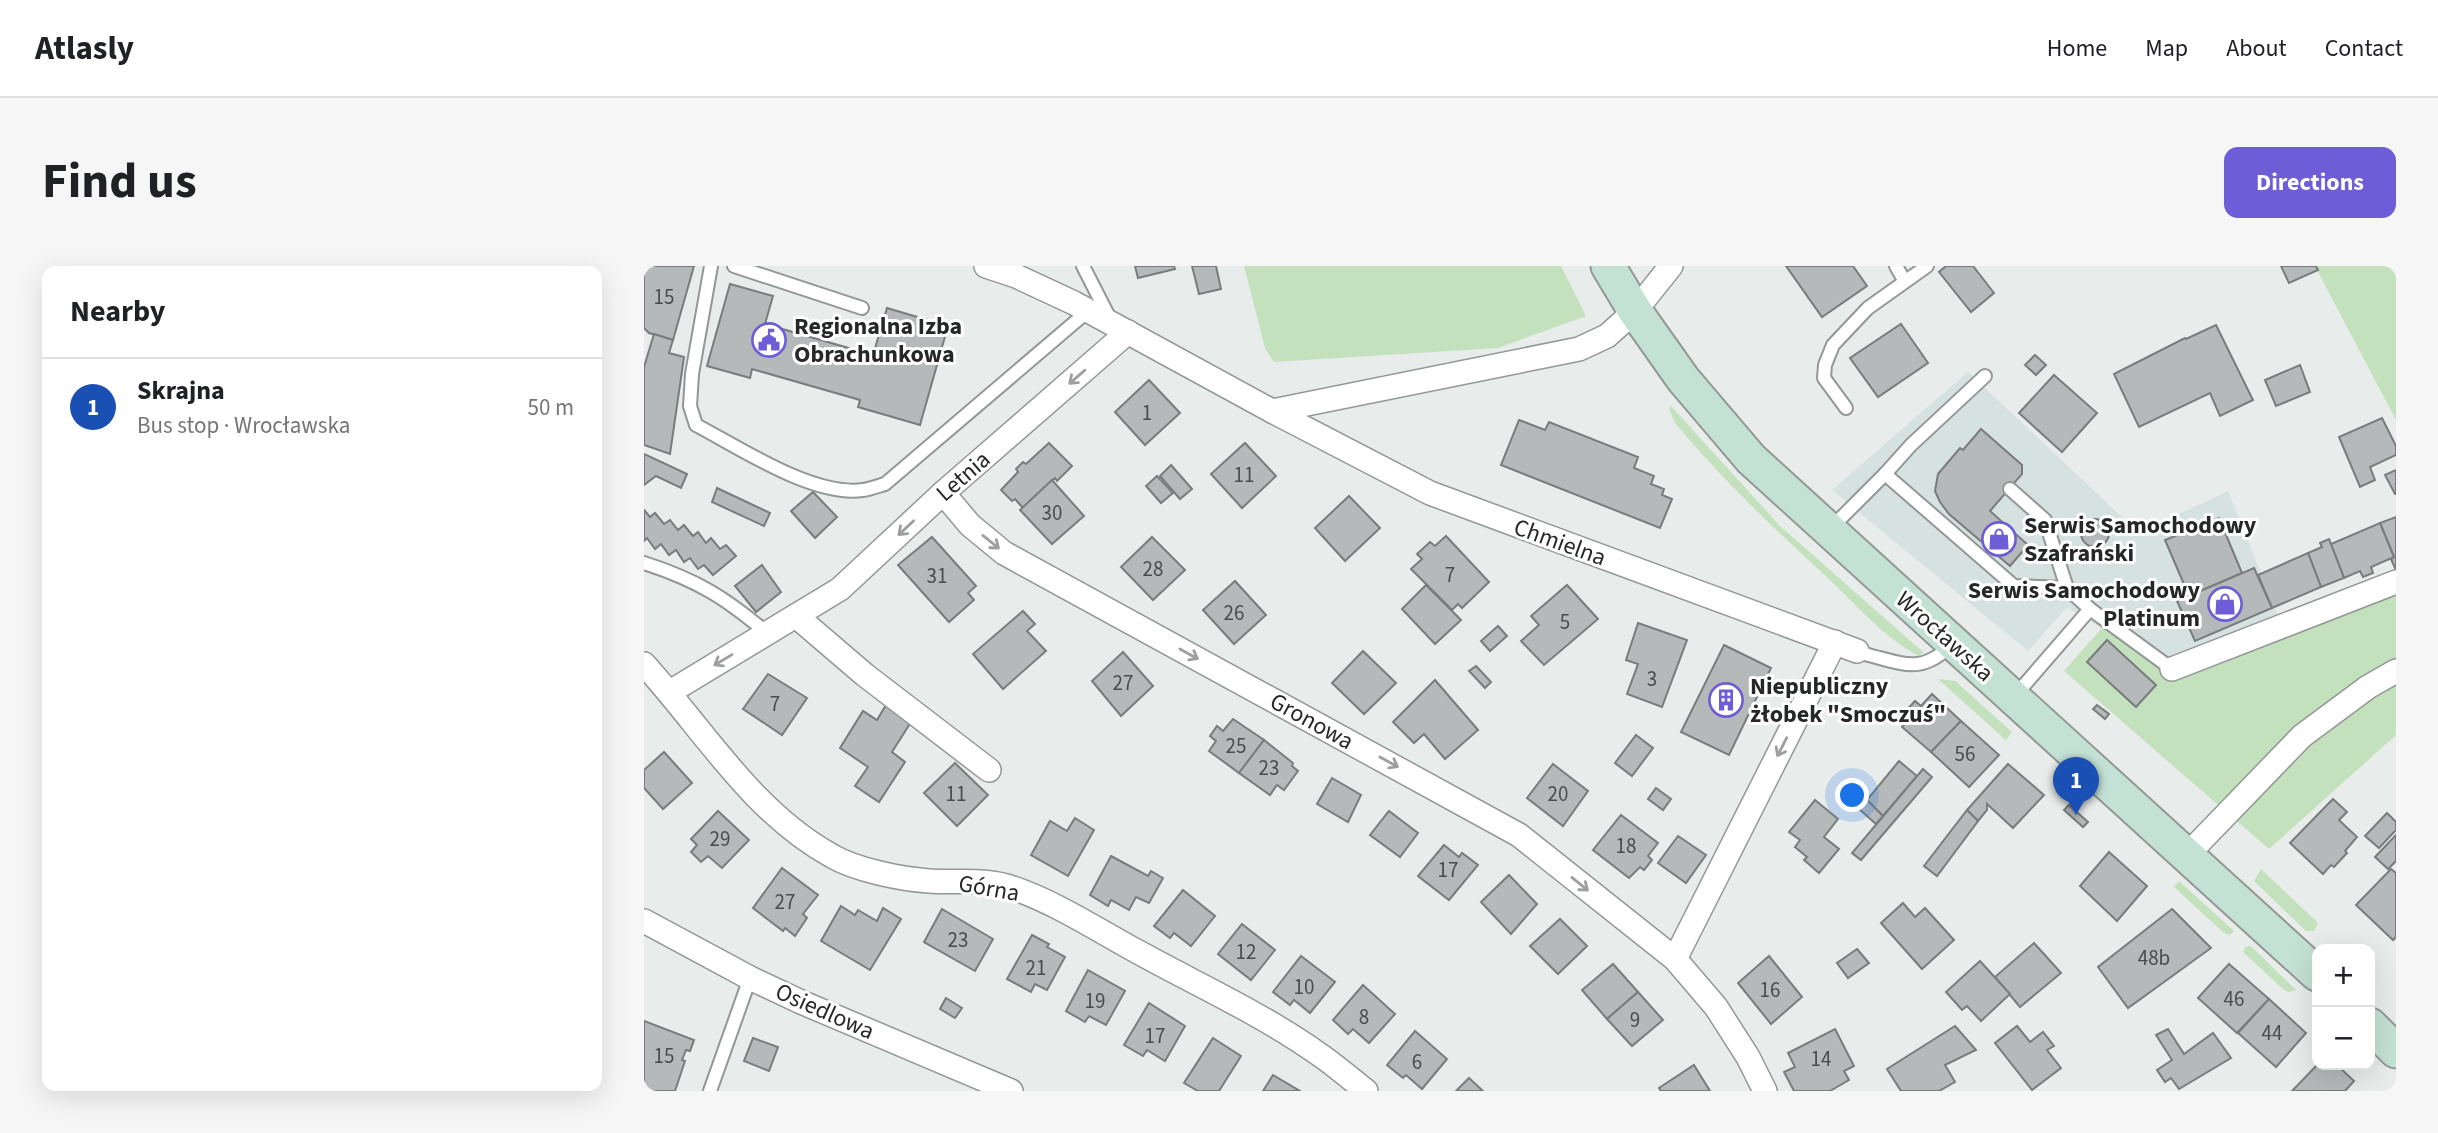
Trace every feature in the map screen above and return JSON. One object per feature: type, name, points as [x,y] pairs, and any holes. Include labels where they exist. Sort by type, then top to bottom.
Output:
[{"type":"main road","name":"Wrocławska","points":[[1608,266],[1635,311],[1683,379],[1751,459],[2312,969]]},
{"type":"main road","points":[[2375,1030],[2396,1051]]},
{"type":"street","name":"Chmielna","points":[[986,266],[1016,276],[1088,311],[1430,493],[1861,652]]},
{"type":"street","points":[[1272,411],[1579,349],[1607,336],[1635,311],[1671,266]]},
{"type":"street","name":"Letnia","points":[[670,692],[840,589],[1120,328]]},
{"type":"street","name":"Gronowa","points":[[943,494],[970,525],[1004,553],[1519,835],[1675,959],[1716,1007],[1748,1057],[1765,1091]]},
{"type":"street","points":[[2172,669],[2396,582]]},
{"type":"street","points":[[796,616],[865,675],[989,769]]},
{"type":"street","points":[[1675,959],[1835,642]]},
{"type":"street","name":"Górna","points":[[644,664],[670,692],[746,787],[786,825],[833,857],[864,868],[928,881],[971,881],[1011,887],[1050,904],[1265,1020],[1320,1055],[1366,1091]]},
{"type":"street","points":[[2188,854],[2302,736],[2368,687],[2396,671]]},
{"type":"street","name":"Osiedlowa","points":[[644,921],[750,978],[1011,1091]]},
{"type":"lane","points":[[711,266],[692,374],[690,406],[696,425],[801,481],[845,489],[863,491],[885,484],[1088,311]]},
{"type":"lane","points":[[734,266],[862,308]]},
{"type":"lane","points":[[1083,266],[1120,328]]},
{"type":"lane","points":[[1896,266],[1904,280]]},
{"type":"lane","points":[[1846,408],[1824,378],[1825,365],[1833,345],[1868,307],[1927,266]]},
{"type":"lane","points":[[1829,530],[1911,445],[1985,376]]},
{"type":"lane","points":[[1885,474],[2014,586],[2067,588]]},
{"type":"lane","points":[[2010,489],[2045,520],[2067,588],[2090,609],[2172,669]]},
{"type":"lane","points":[[644,563],[681,575],[731,603],[768,634]]},
{"type":"lane","points":[[2013,698],[2090,609]]},
{"type":"lane","name":"Chmielna","points":[[1861,652],[1920,664],[1938,658],[1953,643]]},
{"type":"lane","points":[[709,1091],[750,978]]},
{"type":"shaded area","points":[[1968,372],[2139,533],[2228,491],[2281,623],[2166,668],[2067,607],[2028,651],[1832,490]]},
{"type":"green space","points":[[1244,266],[1561,266],[1586,316],[1498,348],[1274,362],[1265,348]]},
{"type":"green space","points":[[2315,266],[2396,266],[2396,420]]},
{"type":"green space","points":[[1671,406],[1780,526],[1923,652],[1919,656],[1884,632],[1751,506],[1675,423],[1669,409]]},
{"type":"green space","points":[[2396,578],[2396,735],[2269,849],[2064,671],[2102,628],[2167,668]]},
{"type":"green space","points":[[1938,679],[1955,681],[2012,732],[2006,740]]},
{"type":"green space","points":[[2261,869],[2318,923],[2314,931],[2306,931],[2254,881]]},
{"type":"green space","points":[[2179,881],[2234,931],[2230,935],[2224,933],[2174,887]]},
{"type":"green space","points":[[2251,946],[2296,990],[2288,992],[2283,989],[2243,952],[2245,947]]},
{"type":"building","points":[[644,266],[694,266],[673,340],[649,333],[644,328]]},
{"type":"building","points":[[1135,266],[1174,266],[1175,269],[1138,278]]},
{"type":"building","points":[[1192,266],[1216,266],[1221,289],[1199,294]]},
{"type":"building","points":[[1786,266],[1853,266],[1867,286],[1822,317]]},
{"type":"building","points":[[1946,266],[1973,266],[1994,293],[1971,312],[1939,272]]},
{"type":"building","points":[[2281,266],[2316,266],[2318,270],[2289,283]]},
{"type":"building","name":"Regionalna Izba Obrachunkowa","points":[[730,284],[773,296],[765,324],[873,355],[887,308],[948,326],[920,425],[858,407],[860,400],[752,369],[750,378],[707,366]]},
{"type":"building","points":[[1901,324],[1928,363],[1878,397],[1850,358]]},
{"type":"building","points":[[2216,325],[2253,400],[2220,416],[2210,393],[2139,427],[2114,374]]},
{"type":"building","points":[[654,334],[673,340],[669,353],[684,357],[670,454],[644,445],[644,367]]},
{"type":"building","points":[[2035,355],[2046,365],[2036,375],[2025,365]]},
{"type":"building","points":[[2300,365],[2310,392],[2276,406],[2265,380]]},
{"type":"building","points":[[2054,375],[2097,413],[2062,452],[2019,413]]},
{"type":"building","points":[[1149,380],[1180,413],[1145,445],[1115,412]]},
{"type":"building","points":[[2382,418],[2396,446],[2396,455],[2370,467],[2375,480],[2360,487],[2339,437]]},
{"type":"building","points":[[1519,420],[1545,430],[1549,422],[1638,457],[1634,468],[1654,476],[1651,484],[1664,489],[1662,495],[1672,499],[1660,528],[1501,465]]},
{"type":"building","points":[[1981,429],[2022,465],[2022,474],[1990,511],[2028,545],[2010,566],[1949,514],[1935,491],[1938,474]]},
{"type":"building","points":[[1049,443],[1072,466],[1023,508],[1001,490],[1018,472],[1016,469],[1023,462],[1026,464]]},
{"type":"building","points":[[1245,443],[1276,476],[1242,508],[1211,474]]},
{"type":"building","points":[[644,454],[687,474],[681,488],[656,476],[644,485]]},
{"type":"building","points":[[1171,465],[1192,489],[1180,499],[1160,476]]},
{"type":"building","points":[[2396,470],[2396,494],[2395,494],[2385,475]]},
{"type":"building","points":[[1157,476],[1173,493],[1161,503],[1146,486]]},
{"type":"building","points":[[1052,480],[1084,516],[1052,544],[1020,510]]},
{"type":"building","points":[[717,488],[770,513],[764,526],[712,502]]},
{"type":"building","points":[[813,492],[837,517],[815,538],[791,511]]},
{"type":"building","points":[[1349,496],[1380,528],[1345,561],[1315,528]]},
{"type":"building","points":[[644,510],[650,517],[655,513],[664,524],[670,520],[678,530],[684,525],[693,536],[698,532],[706,543],[711,538],[720,549],[726,545],[736,556],[713,575],[704,565],[698,569],[690,558],[684,562],[676,550],[669,555],[661,544],[655,549],[647,538],[644,541]]},
{"type":"building","points":[[2396,517],[2396,570],[2391,559],[2394,557],[2380,523]]},
{"type":"building","points":[[2219,518],[2242,573],[2189,596],[2165,540]]},
{"type":"building","points":[[2095,519],[2105,523],[2109,533],[2105,543],[2095,547],[2085,543],[2081,533],[2085,523]]},
{"type":"building","points":[[2380,523],[2394,557],[2371,567],[2373,573],[2363,577],[2360,571],[2344,578],[2331,544]]},
{"type":"building","points":[[1446,536],[1489,582],[1462,608],[1458,604],[1452,610],[1411,569],[1422,559],[1417,554],[1430,542],[1435,546]]},
{"type":"building","points":[[932,537],[976,586],[968,593],[974,600],[949,622],[898,565]]},
{"type":"building","points":[[1152,537],[1185,570],[1153,600],[1121,567]]},
{"type":"building","points":[[2329,539],[2344,578],[2321,587],[2308,553],[2322,547],[2320,543]]},
{"type":"building","points":[[2308,553],[2321,587],[2272,608],[2258,575]]},
{"type":"building","points":[[762,565],[781,592],[756,612],[735,586]]},
{"type":"building","name":"Serwis Samochodowy Platinum","points":[[2254,568],[2272,608],[2195,641],[2177,601]]},
{"type":"building","points":[[1235,581],[1266,615],[1234,644],[1203,610]]},
{"type":"building","points":[[1426,585],[1461,620],[1435,644],[1402,609]]},
{"type":"building","points":[[1567,585],[1598,619],[1544,665],[1521,641],[1539,625],[1531,616]]},
{"type":"building","points":[[1023,611],[1035,624],[1027,631],[1046,651],[1003,689],[973,654]]},
{"type":"building","points":[[1638,623],[1687,640],[1662,707],[1627,694],[1638,664],[1626,660]]},
{"type":"building","points":[[1498,626],[1507,636],[1490,651],[1481,641]]},
{"type":"building","points":[[2107,640],[2156,685],[2136,707],[2087,662]]},
{"type":"building","name":"Niepubliczny żłobek \"Smoczuś\"","points":[[1724,645],[1771,668],[1729,755],[1681,732]]},
{"type":"building","points":[[1363,651],[1396,683],[1364,714],[1332,683]]},
{"type":"building","points":[[1123,652],[1153,686],[1121,716],[1092,681]]},
{"type":"building","points":[[1476,666],[1491,682],[1485,688],[1469,671]]},
{"type":"building","points":[[768,674],[807,698],[782,735],[743,709]]},
{"type":"building","points":[[1435,680],[1478,730],[1445,759],[1424,734],[1414,743],[1393,722]]},
{"type":"building","points":[[1932,694],[1961,721],[1931,752],[1902,727],[1910,718],[1904,713],[1915,701],[1921,706]]},
{"type":"building","points":[[886,705],[911,722],[892,752],[905,762],[879,802],[855,786],[868,767],[840,748],[863,711],[877,720]]},
{"type":"building","points":[[2097,705],[2109,714],[2105,719],[2093,709]]},
{"type":"building","points":[[1233,719],[1264,740],[1239,773],[1209,751],[1216,741],[1210,736],[1217,726],[1223,731]]},
{"type":"building","points":[[1961,721],[1999,755],[1969,787],[1931,752]]},
{"type":"building","points":[[1636,735],[1653,748],[1632,776],[1615,763]]},
{"type":"building","points":[[1264,740],[1293,763],[1292,766],[1298,771],[1284,790],[1277,785],[1270,795],[1239,773]]},
{"type":"building","points":[[664,752],[692,783],[663,809],[644,788],[644,770]]},
{"type":"building","points":[[1899,761],[1917,776],[1883,816],[1867,800]]},
{"type":"building","points":[[955,763],[988,795],[957,826],[924,793]]},
{"type":"building","points":[[1553,764],[1588,791],[1563,826],[1527,798]]},
{"type":"building","points":[[2008,764],[2044,795],[2013,828],[1987,804],[1987,810],[1978,821],[1967,810]]},
{"type":"building","points":[[1923,769],[1932,777],[1861,860],[1852,853]]},
{"type":"building","points":[[1332,778],[1361,795],[1348,822],[1317,804]]},
{"type":"building","points":[[1656,788],[1671,799],[1663,810],[1648,799]]},
{"type":"building","points":[[2333,799],[2347,812],[2339,820],[2357,837],[2345,851],[2347,853],[2323,874],[2290,843]]},
{"type":"building","points":[[1815,800],[1838,819],[1824,837],[1839,849],[1819,873],[1804,860],[1807,857],[1795,847],[1800,840],[1789,832]]},
{"type":"building","points":[[1867,800],[1883,816],[1876,824],[1859,809]]},
{"type":"building","points":[[2069,805],[2088,822],[2083,827],[2064,810]]},
{"type":"building","points":[[1967,810],[1978,821],[1937,876],[1924,866]]},
{"type":"building","points":[[718,811],[749,840],[722,868],[708,856],[701,862],[691,852],[697,845],[691,839]]},
{"type":"building","points":[[1389,811],[1418,833],[1400,857],[1370,835]]},
{"type":"building","points":[[2387,813],[2396,822],[2396,830],[2379,848],[2365,836]]},
{"type":"building","points":[[1621,815],[1658,843],[1648,856],[1652,860],[1644,870],[1640,867],[1629,878],[1593,850]]},
{"type":"building","points":[[1075,818],[1094,830],[1068,876],[1031,855],[1050,821],[1067,831]]},
{"type":"building","points":[[2396,835],[2396,861],[2388,869],[2375,857]]},
{"type":"building","points":[[1678,836],[1706,855],[1686,883],[1658,863]]},
{"type":"building","points":[[1444,845],[1459,857],[1462,853],[1478,865],[1449,900],[1418,876]]},
{"type":"building","points":[[2109,852],[2147,886],[2117,921],[2080,886]]},
{"type":"building","points":[[1111,856],[1148,876],[1151,871],[1163,878],[1149,903],[1136,897],[1129,910],[1111,900],[1108,906],[1090,895]]},
{"type":"building","points":[[782,868],[818,895],[803,914],[807,918],[795,936],[785,928],[783,931],[753,908]]},
{"type":"building","points":[[2391,869],[2396,873],[2396,937],[2393,940],[2356,905]]},
{"type":"building","points":[[1509,875],[1537,904],[1511,934],[1481,902]]},
{"type":"building","points":[[1183,890],[1215,916],[1191,946],[1174,933],[1170,938],[1154,926]]},
{"type":"building","points":[[1903,903],[1915,917],[1925,908],[1954,940],[1922,969],[1881,923]]},
{"type":"building","points":[[841,906],[855,915],[858,910],[877,921],[883,908],[901,919],[870,970],[821,941]]},
{"type":"building","points":[[942,909],[993,939],[975,971],[924,942]]},
{"type":"building","points":[[2172,909],[2211,948],[2128,1008],[2098,967]]},
{"type":"building","points":[[1560,919],[1587,946],[1558,974],[1530,946]]},
{"type":"building","points":[[1242,924],[1275,950],[1251,980],[1218,954]]},
{"type":"building","points":[[1032,935],[1065,957],[1047,990],[1035,984],[1031,992],[1007,979]]},
{"type":"building","points":[[2034,943],[2061,973],[2020,1007],[1995,977]]},
{"type":"building","points":[[1857,949],[1869,963],[1848,978],[1837,963]]},
{"type":"building","points":[[1301,956],[1335,982],[1310,1013],[1294,1000],[1290,1005],[1273,992]]},
{"type":"building","points":[[1769,956],[1802,997],[1771,1024],[1738,983]]},
{"type":"building","points":[[1980,961],[2010,994],[1981,1021],[1967,1006],[1962,1010],[1946,992]]},
{"type":"building","points":[[1613,964],[1638,992],[1607,1019],[1582,990]]},
{"type":"building","points":[[2229,964],[2269,999],[2237,1033],[2198,998]]},
{"type":"building","points":[[1088,970],[1125,991],[1106,1025],[1089,1016],[1085,1022],[1066,1011]]},
{"type":"building","points":[[1363,985],[1395,1014],[1369,1043],[1353,1029],[1348,1034],[1333,1020]]},
{"type":"building","points":[[1638,992],[1663,1020],[1632,1046],[1607,1019]]},
{"type":"building","points":[[946,998],[962,1008],[955,1018],[940,1009]]},
{"type":"building","points":[[2269,999],[2306,1033],[2276,1067],[2238,1033]]},
{"type":"building","points":[[1149,1003],[1185,1026],[1165,1061],[1147,1050],[1143,1056],[1124,1045]]},
{"type":"building","points":[[644,1021],[694,1040],[690,1051],[686,1050],[682,1060],[685,1061],[675,1091],[644,1091]]},
{"type":"building","points":[[1955,1026],[1976,1050],[1945,1065],[1955,1082],[1939,1091],[1901,1091],[1887,1069]]},
{"type":"building","points":[[2017,1026],[2030,1042],[2043,1032],[2054,1046],[2047,1050],[2061,1068],[2032,1090],[1995,1043]]},
{"type":"building","points":[[1835,1029],[1854,1066],[1844,1071],[1849,1080],[1830,1091],[1794,1091],[1784,1072],[1795,1067],[1788,1053]]},
{"type":"building","points":[[2168,1029],[2184,1054],[2213,1033],[2231,1058],[2179,1089],[2171,1078],[2165,1082],[2157,1070],[2172,1060],[2156,1035]]},
{"type":"building","points":[[1415,1031],[1447,1059],[1422,1089],[1406,1075],[1403,1078],[1387,1065]]},
{"type":"building","points":[[753,1038],[778,1047],[769,1071],[744,1061]]},
{"type":"building","points":[[1213,1038],[1241,1056],[1219,1091],[1198,1091],[1184,1083]]},
{"type":"building","points":[[1694,1065],[1710,1091],[1661,1091],[1659,1088]]},
{"type":"building","points":[[2312,1070],[2342,1070],[2354,1081],[2345,1091],[2292,1091]]},
{"type":"building","points":[[1273,1075],[1300,1091],[1263,1091]]},
{"type":"building","points":[[1469,1078],[1483,1091],[1456,1091]]},
{"type":"place","name":"Regionalna Izba Obrachunkowa","points":[[769,340]]},
{"type":"place","name":"Serwis Samochodowy Szafrański","points":[[1999,539]]},
{"type":"place","name":"Serwis Samochodowy Platinum","points":[[2225,604]]},
{"type":"place","name":"Niepubliczny żłobek \"Smoczuś\"","points":[[1726,700]]},
{"type":"place","name":"Skrajna","points":[[2076,815]]}]
